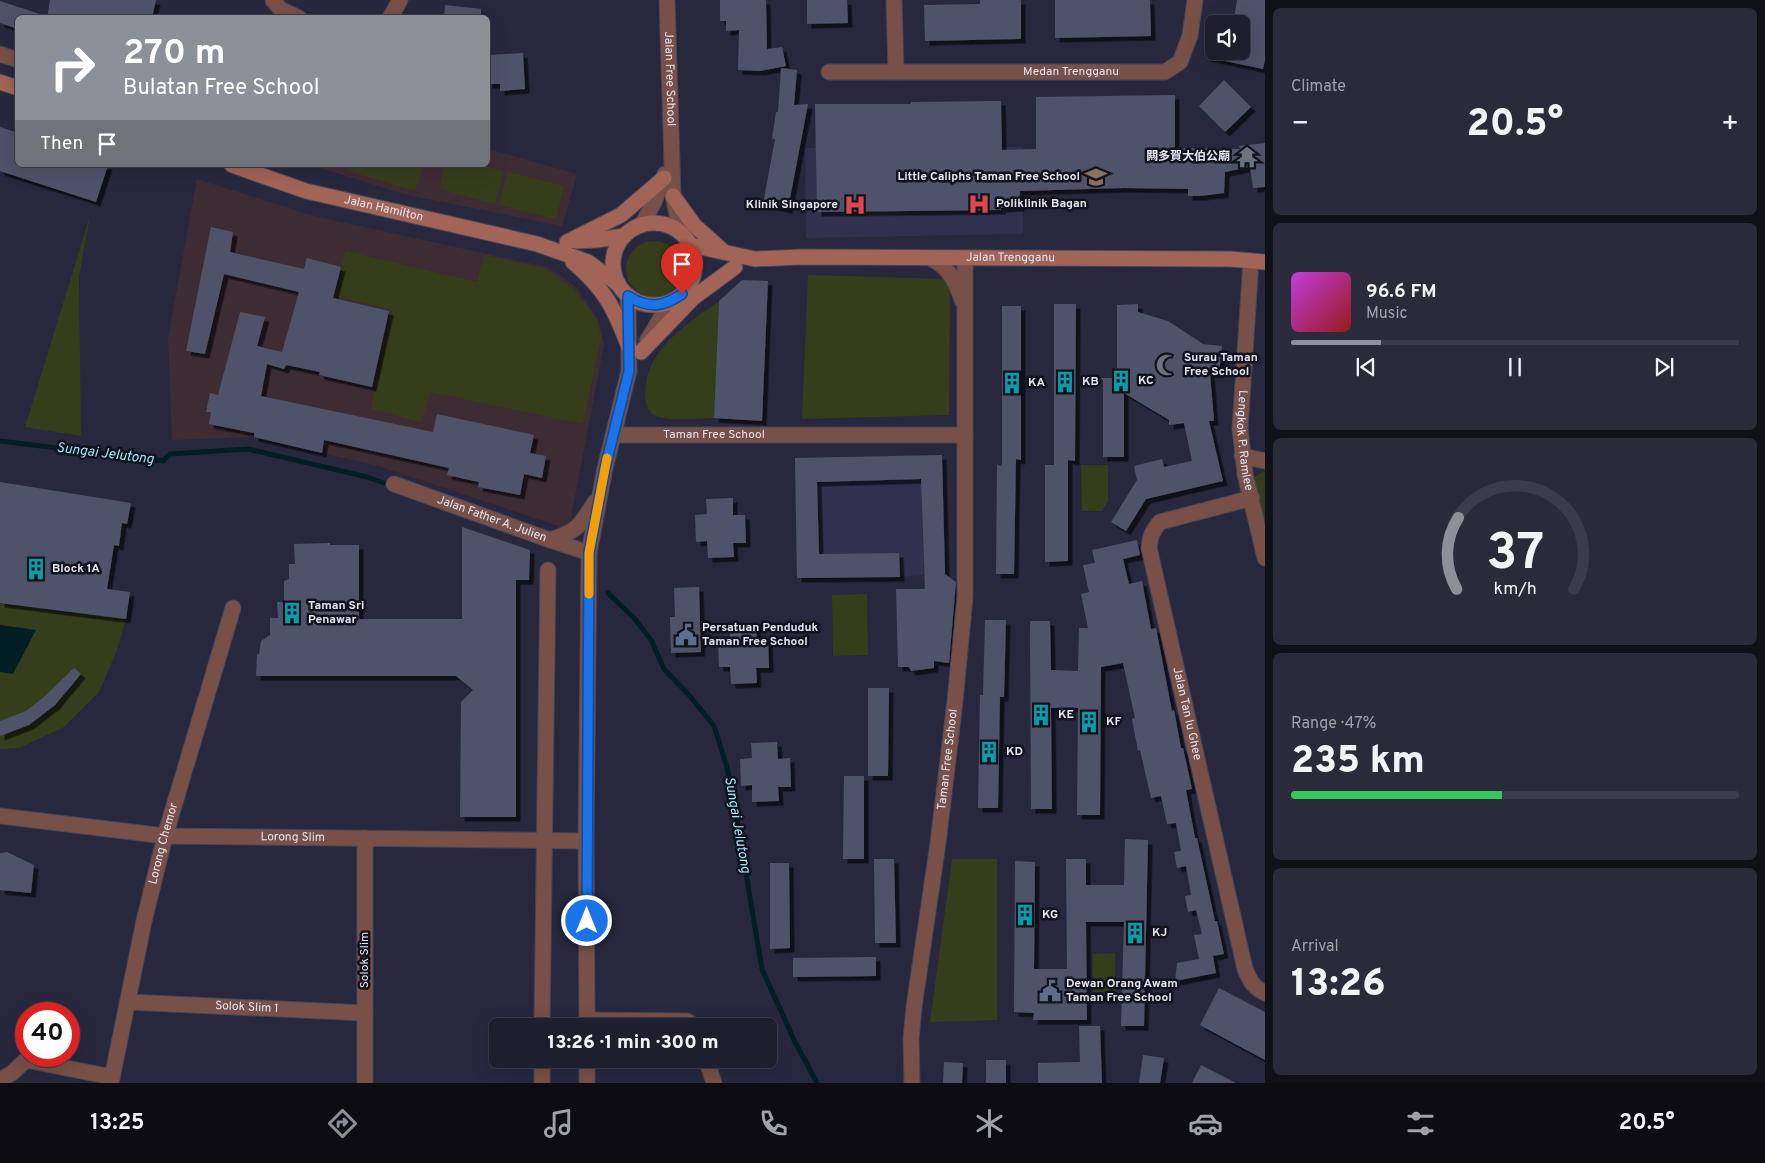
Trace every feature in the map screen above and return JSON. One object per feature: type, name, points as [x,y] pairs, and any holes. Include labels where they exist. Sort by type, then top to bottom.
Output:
[{"type":"main road","points":[[0,82],[15,87]]},
{"type":"main road","name":"Jalan Hamilton","points":[[238,167],[306,191],[537,244],[563,246],[624,236]]},
{"type":"main road","points":[[664,178],[621,215],[563,246],[602,291],[635,349],[693,298],[735,268]]},
{"type":"main road","points":[[673,196],[694,225],[722,251]]},
{"type":"main road","points":[[656,223],[669,226],[681,233],[691,245],[694,257],[694,270],[691,282],[682,294],[671,302],[660,305],[648,305],[638,302],[628,296],[618,284],[614,271],[617,246],[624,236],[642,225],[656,223]]},
{"type":"main road","name":"Jalan Trengganu","points":[[691,245],[755,259],[801,257],[1230,259],[1258,262]]},
{"type":"main road","name":"Jalan Hamilton","points":[[563,246],[618,284]]},
{"type":"main road","name":"Jalan Trengganu","points":[[691,282],[735,268],[755,259]]},
{"type":"street","points":[[273,0],[280,9],[293,15]]},
{"type":"street","points":[[392,15],[400,0]]},
{"type":"street","name":"Jalan Free School","points":[[667,0],[673,196],[681,233]]},
{"type":"street","points":[[894,0],[896,72]]},
{"type":"street","name":"Medan Trengganu","points":[[829,72],[1164,72],[1180,62],[1190,36],[1195,0]]},
{"type":"street","points":[[0,54],[15,59]]},
{"type":"street","name":"Jalan Free School","points":[[642,225],[654,202],[672,157]]},
{"type":"street","points":[[930,258],[947,270],[953,278],[965,306]]},
{"type":"street","name":"Taman Free School","points":[[912,1083],[911,1039],[913,1015],[938,843],[955,702],[964,606],[965,258]]},
{"type":"street","name":"Lengkok P. Ramlee","points":[[1258,262],[1240,428],[1242,456],[1265,558]]},
{"type":"street","points":[[628,296],[635,349]]},
{"type":"street","points":[[587,1018],[586,841],[589,553],[599,496],[635,349],[671,302]]},
{"type":"street","name":"Taman Free School","points":[[613,435],[965,435]]},
{"type":"street","points":[[1242,456],[1265,461]]},
{"type":"street","name":"Jalan Father A. Julien","points":[[394,484],[589,553]]},
{"type":"street","points":[[550,540],[572,533],[599,496]]},
{"type":"street","name":"Jalan Tan Iu Ghee","points":[[1252,498],[1160,522],[1150,536],[1149,548],[1246,969],[1250,981],[1256,989],[1265,993]]},
{"type":"street","points":[[542,1018],[548,570]]},
{"type":"street","name":"Lorong Chemor","points":[[111,1080],[144,922],[165,836],[233,608]]},
{"type":"street","name":"Lorong Slim","points":[[0,816],[165,836],[586,841]]},
{"type":"street","name":"Solok Slim","points":[[365,838],[365,1083]]},
{"type":"street","name":"Solok Slim 1","points":[[128,1002],[365,1012]]},
{"type":"street","points":[[0,1080],[12,1073],[26,1060],[111,1080]]},
{"type":"street","points":[[542,1068],[542,1083]]},
{"type":"street","points":[[587,1068],[587,1083]]},
{"type":"street","points":[[709,1068],[714,1083]]},
{"type":"shaded area","points":[[1023,147],[1023,234],[806,238],[805,148]]},
{"type":"shaded area","points":[[490,150],[577,174],[562,226],[403,194],[317,167],[490,167]]},
{"type":"shaded area","points":[[197,179],[314,216],[547,267],[577,288],[598,319],[604,345],[570,522],[562,527],[379,466],[251,437],[172,440],[168,338]]},
{"type":"shaded area","points":[[921,479],[924,575],[900,577],[899,553],[819,554],[817,481]]},
{"type":"shaded area","points":[[0,625],[36,630],[13,674],[0,672]]},
{"type":"green space","points":[[349,167],[422,167],[415,191],[348,171]]},
{"type":"green space","points":[[444,167],[489,167],[504,171],[495,204],[439,189]]},
{"type":"green space","points":[[508,172],[564,186],[556,219],[499,205]]},
{"type":"green space","points":[[90,216],[79,277],[81,436],[25,427]]},
{"type":"green space","points":[[654,241],[665,243],[674,249],[680,258],[682,269],[680,280],[674,289],[665,295],[654,297],[643,295],[634,289],[628,280],[626,269],[628,258],[634,249],[643,243]]},
{"type":"green space","points":[[345,251],[477,282],[484,255],[546,269],[574,289],[597,320],[601,338],[583,424],[431,392],[421,422],[371,409],[393,310],[336,296]]},
{"type":"green space","points":[[808,275],[950,279],[949,415],[802,419]]},
{"type":"green space","points":[[719,301],[714,418],[676,419],[656,416],[650,412],[645,400],[647,376],[654,360],[661,349],[679,331]]},
{"type":"green space","points":[[1081,465],[1108,465],[1108,501],[1102,511],[1082,511]]},
{"type":"green space","points":[[1265,472],[1265,528],[1253,478]]},
{"type":"green space","points":[[867,594],[868,655],[833,656],[832,595]]},
{"type":"green space","points":[[0,603],[126,619],[117,650],[99,692],[64,727],[19,748],[0,749]]},
{"type":"green space","points":[[952,859],[997,859],[997,1020],[930,1022]]},
{"type":"green space","points":[[1115,953],[1115,992],[1093,992],[1093,954]]},
{"type":"building","points":[[50,0],[156,0],[153,15],[48,15]]},
{"type":"building","points":[[720,0],[766,0],[767,49],[782,47],[786,66],[760,71],[738,70],[739,30],[726,31],[726,21],[720,21]]},
{"type":"building","points":[[807,0],[847,0],[848,23],[807,24]]},
{"type":"building","points":[[980,0],[1021,0],[1021,39],[925,41],[924,5],[980,4]]},
{"type":"building","points":[[1055,0],[1150,0],[1151,36],[1055,38]]},
{"type":"building","points":[[1237,0],[1265,0],[1265,60],[1263,69],[1220,60],[1250,60],[1250,15],[1234,15]]},
{"type":"building","points":[[0,1],[43,15],[15,15],[15,28],[0,23]]},
{"type":"building","points":[[445,5],[481,9],[481,15],[444,15]]},
{"type":"building","points":[[523,53],[525,89],[500,91],[500,84],[490,84],[490,55]]},
{"type":"building","points":[[781,68],[797,70],[794,105],[808,104],[788,209],[763,204],[775,139],[772,139],[776,112],[778,112]]},
{"type":"building","points":[[1224,80],[1251,107],[1225,132],[1199,106]]},
{"type":"building","points":[[1175,95],[1175,148],[1241,149],[1238,146],[1265,143],[1265,187],[1253,188],[1250,167],[1225,172],[1224,193],[1200,196],[1188,196],[1188,189],[1124,188],[1020,191],[1020,207],[1001,208],[1001,210],[817,212],[815,104],[911,104],[911,102],[1001,101],[1002,150],[1036,149],[1036,97]]},
{"type":"building","points":[[0,127],[15,132],[15,167],[107,167],[96,202],[0,171]]},
{"type":"building","points":[[211,227],[233,232],[230,252],[304,269],[307,258],[341,267],[333,298],[389,311],[372,387],[319,375],[320,372],[286,365],[284,369],[267,364],[261,396],[433,432],[437,414],[534,435],[530,453],[546,456],[542,478],[524,474],[520,495],[478,487],[479,482],[447,475],[449,468],[324,440],[322,453],[254,437],[254,433],[209,424],[211,412],[206,412],[210,393],[218,395],[240,312],[265,317],[257,346],[282,352],[299,292],[224,274],[205,354],[186,351]]},
{"type":"building","points":[[742,280],[768,281],[762,421],[714,418],[719,301]]},
{"type":"building","name":"KB","points":[[1054,304],[1076,304],[1075,461],[1068,460],[1068,561],[1045,562],[1045,465],[1054,465]]},
{"type":"building","points":[[1138,304],[1138,312],[1168,321],[1203,344],[1222,346],[1219,374],[1210,373],[1214,421],[1209,421],[1223,481],[1146,499],[1126,531],[1111,522],[1137,480],[1134,466],[1162,459],[1164,467],[1192,461],[1184,423],[1169,425],[1169,420],[1124,393],[1124,457],[1103,457],[1103,380],[1100,378],[1117,378],[1117,305]]},
{"type":"building","name":"KA","points":[[1002,306],[1021,306],[1021,460],[1016,459],[1014,574],[996,574],[997,465],[1002,466]]},
{"type":"building","points":[[942,455],[945,574],[956,582],[949,663],[934,661],[934,668],[911,671],[909,667],[898,667],[896,589],[925,589],[921,479],[817,482],[819,554],[899,553],[900,577],[797,578],[795,458]]},
{"type":"building","points":[[0,482],[131,503],[127,524],[122,523],[119,546],[114,545],[107,589],[130,592],[126,619],[0,603]]},
{"type":"building","points":[[733,498],[733,515],[745,515],[746,543],[733,543],[734,557],[708,558],[707,541],[696,542],[695,515],[707,514],[706,499]]},
{"type":"building","points":[[462,527],[530,550],[529,580],[516,580],[516,817],[460,817],[461,702],[473,690],[456,676],[256,676],[257,654],[259,654],[261,641],[270,635],[270,618],[278,618],[277,602],[284,602],[284,581],[289,579],[289,564],[295,564],[294,544],[330,543],[330,545],[359,545],[359,619],[462,619]]},
{"type":"building","points":[[1137,540],[1140,555],[1123,559],[1129,584],[1142,581],[1151,629],[1156,628],[1172,711],[1174,710],[1181,748],[1183,748],[1192,789],[1186,790],[1195,838],[1197,838],[1224,954],[1213,956],[1216,973],[1175,981],[1177,963],[1199,959],[1194,935],[1202,934],[1196,910],[1188,912],[1185,896],[1191,895],[1186,866],[1177,868],[1174,852],[1181,851],[1176,823],[1167,824],[1161,796],[1151,798],[1140,750],[1138,751],[1132,719],[1135,718],[1123,663],[1101,667],[1100,815],[1077,815],[1078,708],[1051,708],[1052,809],[1031,809],[1030,621],[1050,621],[1051,670],[1078,671],[1079,628],[1088,628],[1081,594],[1089,592],[1083,565],[1095,563],[1092,550]]},
{"type":"building","name":"Persatuan Penduduk Taman Free School","points":[[699,587],[701,652],[671,653],[670,617],[675,617],[674,588]]},
{"type":"building","name":"KD","points":[[985,620],[1006,620],[1004,697],[1000,697],[998,808],[978,808],[980,695],[983,695]]},
{"type":"building","points":[[756,623],[757,640],[768,640],[769,668],[756,668],[757,683],[731,684],[730,667],[719,667],[718,640],[730,640],[729,624]]},
{"type":"building","points":[[74,668],[81,674],[55,705],[29,725],[0,736],[0,721],[26,711],[44,697]]},
{"type":"building","points":[[868,688],[889,688],[888,776],[868,776]]},
{"type":"building","points":[[777,742],[778,759],[790,758],[791,787],[778,787],[779,801],[752,802],[752,785],[741,786],[740,759],[752,758],[751,743]]},
{"type":"building","points":[[844,776],[864,776],[864,859],[843,859]]},
{"type":"building","points":[[1125,839],[1148,840],[1144,1026],[1121,1026],[1124,922],[1086,922],[1087,1020],[1033,1020],[1034,1013],[1014,1012],[1015,861],[1035,862],[1034,969],[1067,969],[1066,859],[1086,859],[1086,885],[1124,885]]},
{"type":"building","points":[[7,852],[34,865],[31,893],[0,890],[0,853]]},
{"type":"building","points":[[874,859],[894,859],[896,943],[875,943]]},
{"type":"building","points":[[770,863],[789,863],[790,948],[770,949]]},
{"type":"building","points":[[876,957],[876,976],[793,977],[793,958]]},
{"type":"building","points":[[1219,988],[1265,1012],[1265,1060],[1200,1025]]},
{"type":"building","points":[[1079,1026],[1100,1026],[1102,1083],[1038,1083],[1038,1063],[1080,1062]]},
{"type":"building","points":[[1143,1055],[1164,1058],[1160,1083],[1139,1083]]},
{"type":"building","points":[[986,1060],[1006,1060],[1006,1083],[986,1083]]},
{"type":"building","points":[[944,1062],[963,1063],[962,1083],[943,1083]]},
{"type":"building","points":[[1201,1065],[1236,1083],[1192,1083]]},
{"type":"waterway","name":"Sungai Jelutong","points":[[0,441],[163,461],[170,454],[248,449],[367,477],[384,483]]},
{"type":"waterway","name":"Sungai Jelutong","points":[[608,593],[634,618],[651,640],[664,669],[689,695],[714,726],[727,767],[762,969],[794,1040],[817,1083]]},
{"type":"slow traffic","points":[[589,594],[589,553],[607,458]]},
{"type":"place","name":"闗多賀大伯公廟","points":[[1247,157]]},
{"type":"place","name":"Little Caliphs Taman Free School","points":[[1096,177]]},
{"type":"place","name":"Poliklinik Bagan","points":[[979,204]]},
{"type":"place","name":"Klinik Singapore","points":[[855,205]]},
{"type":"place","name":"Surau Taman Free School","points":[[1167,365]]},
{"type":"place","name":"KC","points":[[1121,381]]},
{"type":"place","name":"KB","points":[[1065,382]]},
{"type":"place","name":"KA","points":[[1012,383]]},
{"type":"place","name":"Block 1A","points":[[36,569]]},
{"type":"place","name":"Taman Sri Penawar","points":[[292,613]]},
{"type":"place","name":"Persatuan Penduduk Taman Free School","points":[[686,635]]},
{"type":"place","name":"KE","points":[[1041,715]]},
{"type":"place","name":"KF","points":[[1089,722]]},
{"type":"place","name":"KD","points":[[989,752]]},
{"type":"place","name":"KG","points":[[1025,915]]},
{"type":"place","name":"KJ","points":[[1135,933]]},
{"type":"place","name":"Dewan Orang Awam Taman Free School","points":[[1050,991]]},
{"type":"route","points":[[587,921],[586,821],[589,553],[605,468],[629,371],[628,296],[648,305],[660,305],[671,302],[682,294]]}]
